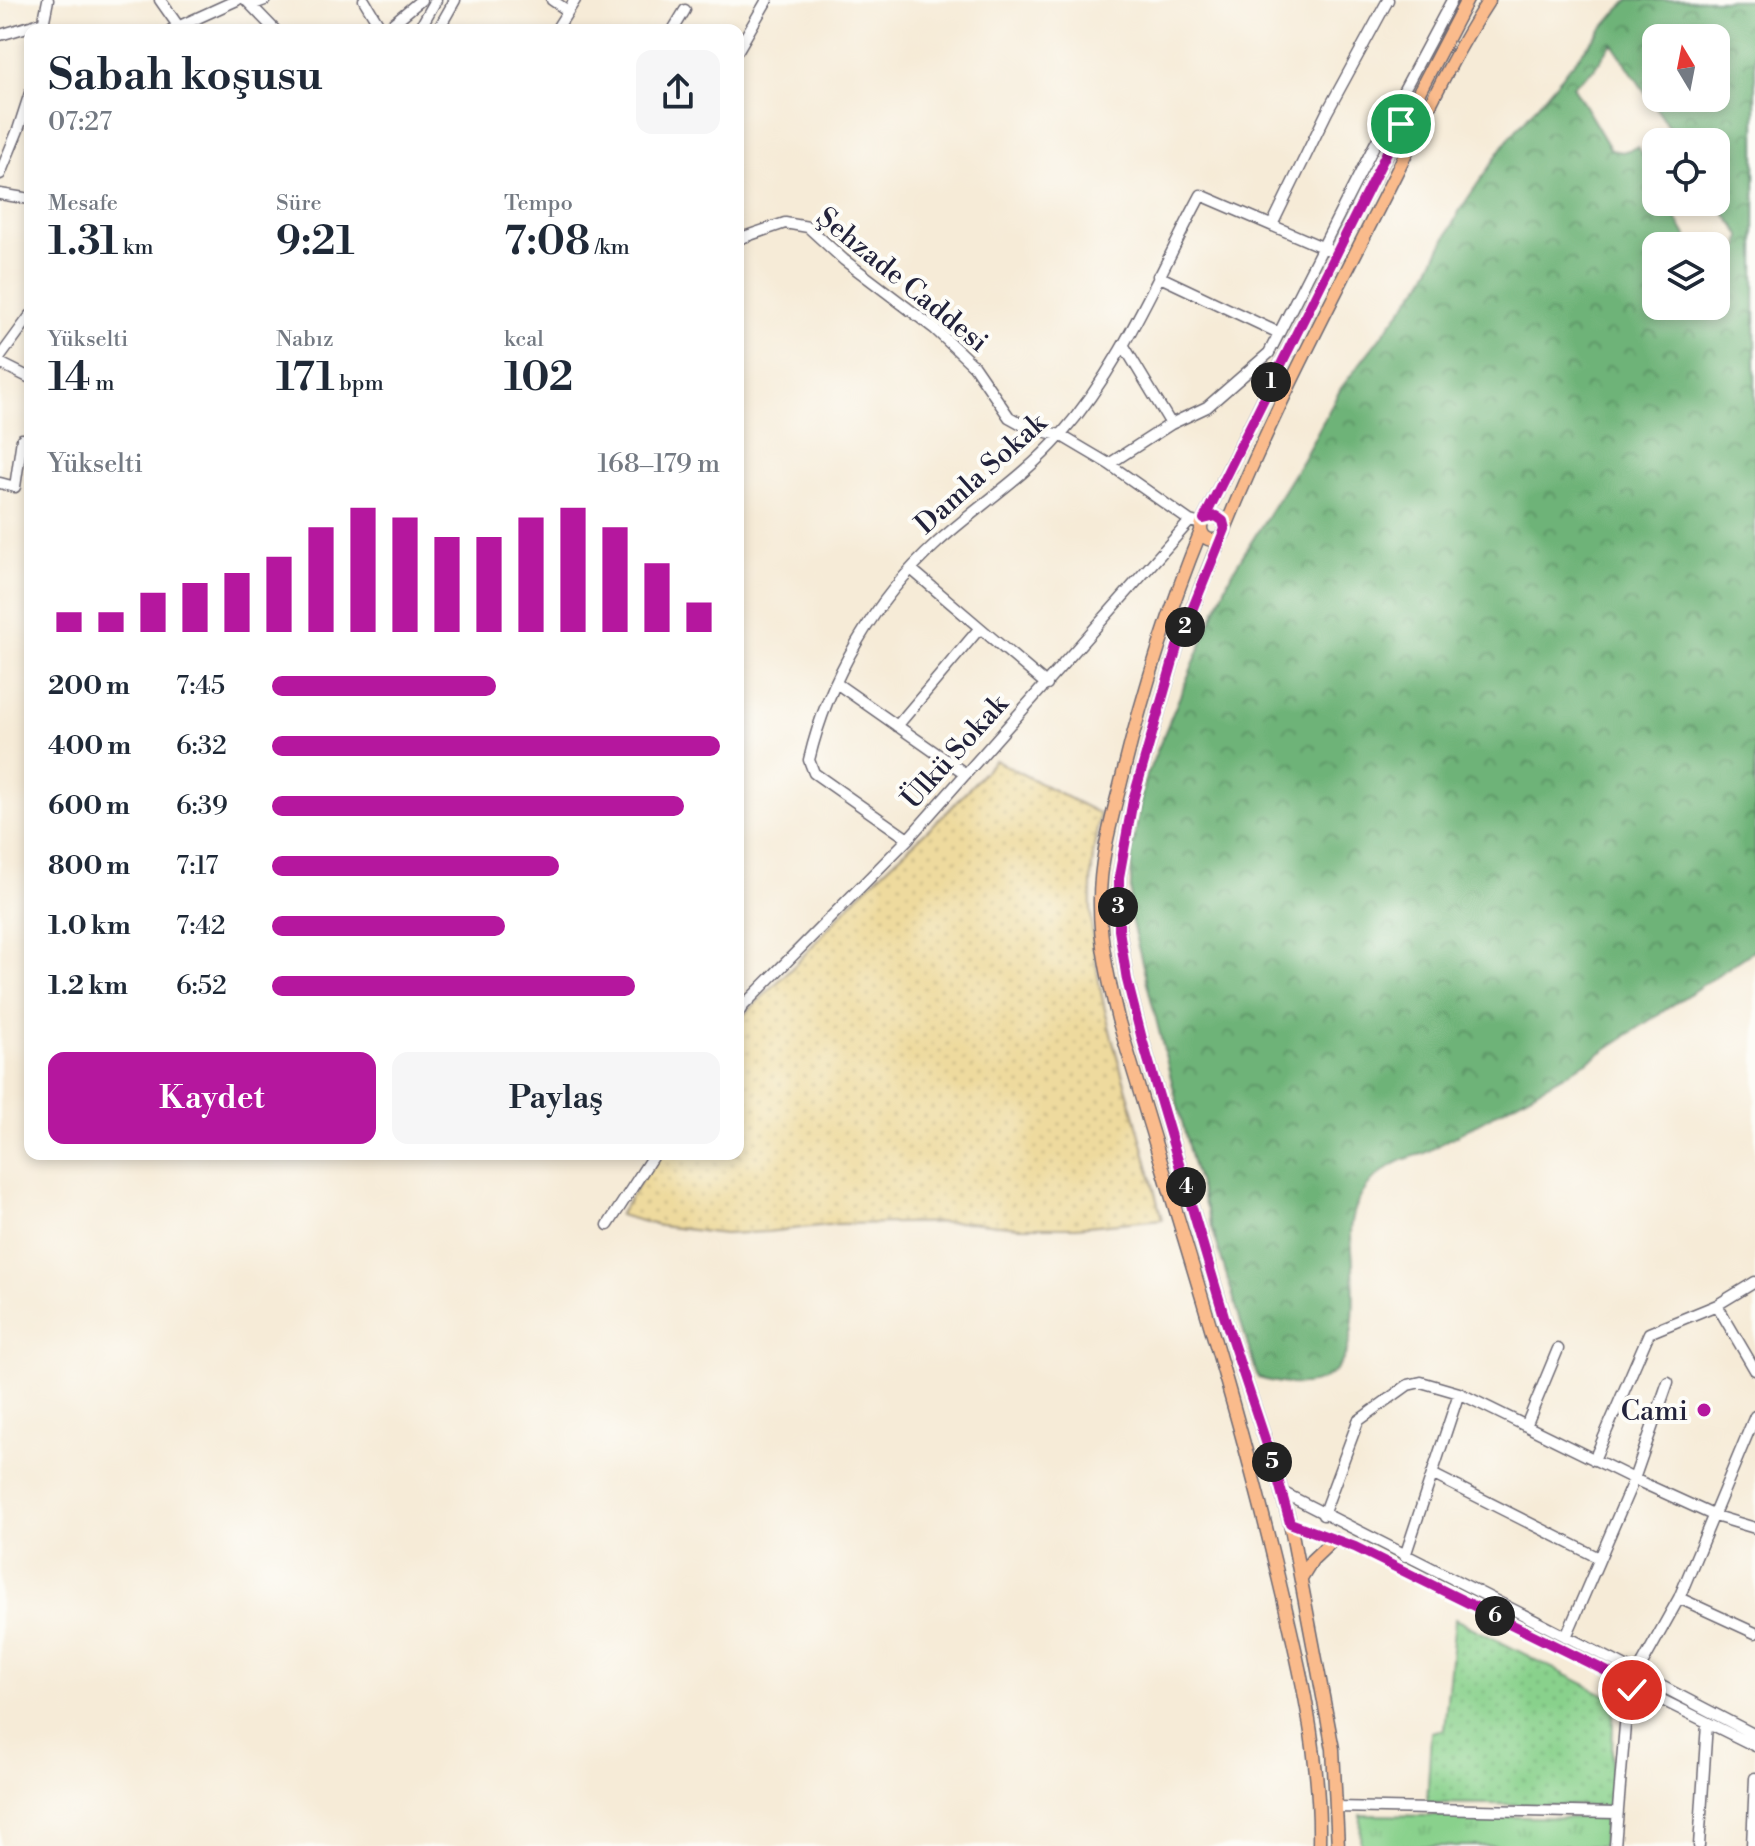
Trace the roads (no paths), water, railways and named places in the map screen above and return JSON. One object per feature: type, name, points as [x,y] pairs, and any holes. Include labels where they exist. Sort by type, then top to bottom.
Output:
[{"type":"main road","points":[[1319,1846],[1310,1717],[1259,1497],[1118,1019],[1105,962],[1100,925],[1100,886],[1105,848],[1130,743],[1199,524],[1467,0]]},
{"type":"main road","points":[[1338,1846],[1333,1749],[1290,1523],[1224,1316],[1139,1029],[1127,980],[1118,921],[1121,860],[1133,800],[1177,647],[1247,475],[1427,113],[1489,0]]},
{"type":"main road","points":[[1199,524],[1216,516],[1223,521],[1223,533]]},
{"type":"main road","points":[[1199,524],[1209,540],[1223,533]]},
{"type":"main road","points":[[1259,1497],[1282,1492]]},
{"type":"main road","points":[[1266,1528],[1290,1523]]},
{"type":"main road","points":[[1301,1578],[1312,1560],[1334,1539]]},
{"type":"street","points":[[43,24],[48,0]]},
{"type":"street","points":[[160,0],[174,24]]},
{"type":"street","points":[[187,24],[237,0]]},
{"type":"street","points":[[249,2],[265,0]]},
{"type":"street","points":[[364,0],[380,24]]},
{"type":"street","points":[[391,24],[421,0]]},
{"type":"street","points":[[422,24],[436,0]]},
{"type":"street","points":[[441,24],[455,0]]},
{"type":"street","points":[[552,0],[568,11]]},
{"type":"street","points":[[560,24],[575,0]]},
{"type":"street","points":[[744,40],[767,0]]},
{"type":"street","points":[[1272,225],[1327,112],[1388,0]]},
{"type":"street","points":[[1109,464],[1171,424],[1207,407],[1269,353],[1452,0]]},
{"type":"street","points":[[249,2],[269,24]]},
{"type":"street","points":[[677,24],[685,10]]},
{"type":"street","points":[[0,35],[24,30]]},
{"type":"street","points":[[0,174],[24,120]]},
{"type":"street","points":[[0,194],[24,198]]},
{"type":"street","name":"Damla Sokak","points":[[908,839],[810,768],[809,756],[836,683],[875,615],[911,569],[939,541],[1011,484],[1060,435],[1096,390],[1124,346],[1201,195],[1336,253]]},
{"type":"street","name":"Şehzade Caddesi","points":[[744,237],[785,223],[808,227],[844,260],[935,329],[974,366],[1009,417],[1029,428],[1060,435],[1199,524]]},
{"type":"street","points":[[1158,276],[1279,333]]},
{"type":"street","points":[[24,325],[0,360],[24,374]]},
{"type":"street","points":[[1124,346],[1171,424]]},
{"type":"street","points":[[0,483],[15,487],[24,440]]},
{"type":"street","name":"Ülkü Sokak","points":[[744,1008],[908,839],[1199,524]]},
{"type":"street","points":[[911,569],[1047,685]]},
{"type":"street","points":[[897,726],[979,629]]},
{"type":"street","points":[[836,683],[966,774]]},
{"type":"street","points":[[608,1225],[650,1160]]},
{"type":"street","points":[[1594,1460],[1649,1333],[1717,1305],[1755,1282]]},
{"type":"street","points":[[1717,1305],[1755,1370]]},
{"type":"street","points":[[1526,1426],[1558,1349]]},
{"type":"street","points":[[1323,1515],[1358,1421],[1415,1382],[1421,1382],[1459,1393],[1715,1516],[1755,1528]]},
{"type":"street","points":[[1566,1637],[1634,1479],[1668,1382]]},
{"type":"street","points":[[1405,1556],[1459,1393]]},
{"type":"street","points":[[1640,1668],[1679,1598],[1755,1416]]},
{"type":"street","points":[[1432,1474],[1599,1558]]},
{"type":"street","points":[[1282,1492],[1628,1668],[1640,1668]]},
{"type":"street","points":[[1290,1523],[1355,1547],[1622,1679],[1628,1689],[1615,1846]]},
{"type":"street","points":[[1679,1598],[1755,1633]]},
{"type":"street","points":[[1622,1679],[1628,1668]]},
{"type":"street","points":[[1640,1668],[1646,1678],[1755,1735]]},
{"type":"street","points":[[1640,1689],[1646,1678]]},
{"type":"street","points":[[1628,1689],[1640,1689],[1755,1746]]},
{"type":"street","points":[[1699,1846],[1707,1723]]},
{"type":"street","points":[[1752,1846],[1755,1778]]},
{"type":"street","points":[[1337,1807],[1616,1813]]},
{"type":"place","name":"Cami","points":[[1704,1410]]}]
